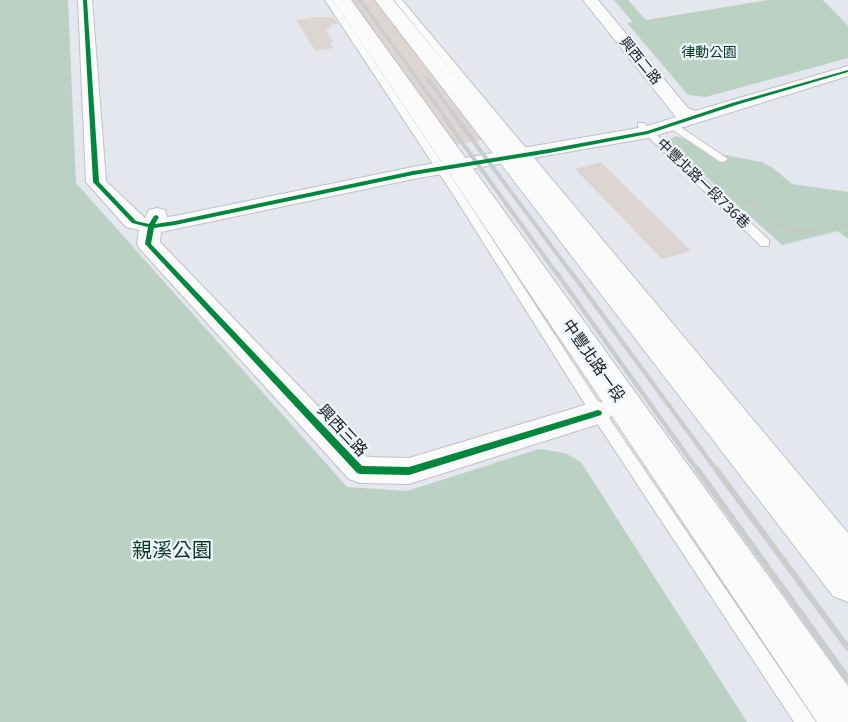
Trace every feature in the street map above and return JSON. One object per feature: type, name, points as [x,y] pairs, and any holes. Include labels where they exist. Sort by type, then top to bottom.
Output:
[{"type":"main road","name":"中豐北路一段","points":[[342,0],[445,163],[846,722]]},
{"type":"main road","points":[[384,0],[514,153],[848,582]]},
{"type":"street","points":[[85,0],[96,182],[134,222],[154,221],[445,163],[514,153],[644,128],[848,63]]},
{"type":"street","points":[[96,0],[113,177],[154,221]]},
{"type":"street","name":"興西二路","points":[[590,0],[684,115]]},
{"type":"street","points":[[601,0],[684,115]]},
{"type":"street","points":[[684,115],[848,71]]},
{"type":"street","name":"興西三路","points":[[154,221],[148,244],[360,470],[409,471],[598,413]]},
{"type":"lane","name":"中豐北路一段","points":[[328,0],[445,163],[598,413],[806,722]]},
{"type":"lane","points":[[398,0],[514,153],[848,546]]},
{"type":"lane","points":[[684,115],[723,159]]},
{"type":"lane","name":"中豐北路一段736巷","points":[[644,128],[765,243]]},
{"type":"path","points":[[743,199],[759,205],[783,227],[808,232],[848,224]]},
{"type":"green space","name":"親溪公園","points":[[0,0],[68,0],[76,183],[347,487],[407,491],[539,449],[565,453],[581,462],[747,722],[0,722]]},
{"type":"green space","name":"律動公園","points":[[614,0],[628,0],[646,20],[768,0],[823,0],[848,26],[848,58],[706,97],[688,95],[627,23],[633,22]]},
{"type":"green space","points":[[677,136],[720,154],[761,162],[773,168],[792,184],[848,192],[848,239],[838,231],[782,245],[665,140]]},
{"type":"building","points":[[349,0],[374,0],[482,140],[450,146]]},
{"type":"building","points":[[333,17],[338,24],[330,25],[332,28],[326,29],[333,42],[330,42],[333,48],[315,51],[296,20]]},
{"type":"building","points":[[601,162],[691,251],[662,259],[575,169]]},
{"type":"railway","points":[[360,0],[447,120]]},
{"type":"railway","points":[[427,78],[458,120]]},
{"type":"railway","points":[[445,119],[557,274]]},
{"type":"railway","points":[[457,119],[572,274]]},
{"type":"railway","points":[[556,272],[698,471]]},
{"type":"railway","points":[[571,272],[717,471]]},
{"type":"railway","points":[[697,469],[848,679]]},
{"type":"railway","points":[[716,469],[848,648]]},
{"type":"cycle path","points":[[85,0],[96,182],[134,222],[151,226],[175,223],[413,173],[648,132],[848,71]]},
{"type":"cycle path","points":[[156,217],[151,226],[148,244],[360,470],[409,471],[598,413]]}]
